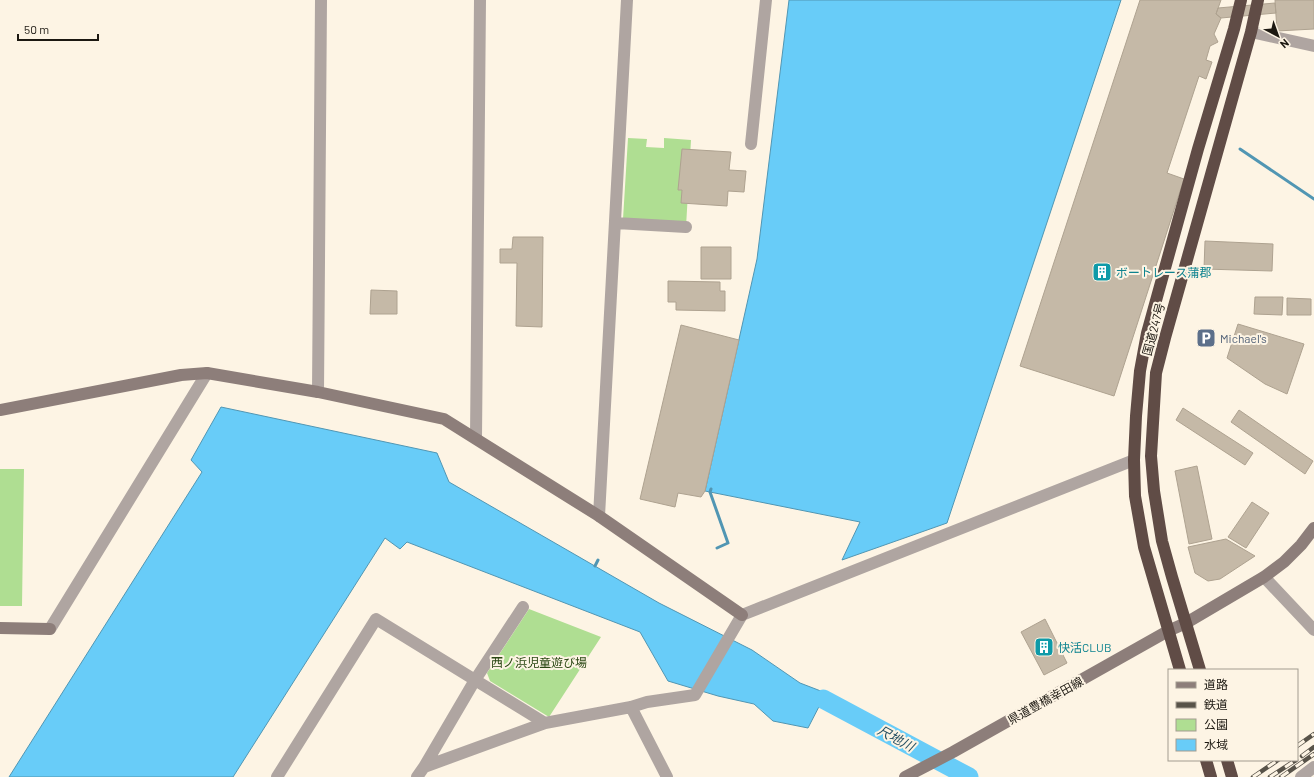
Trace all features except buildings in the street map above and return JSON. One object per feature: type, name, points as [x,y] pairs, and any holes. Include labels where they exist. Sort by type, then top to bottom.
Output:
[{"type":"highway","name":"国道247号","points":[[1180,669],[1144,547],[1135,496],[1134,460],[1140,370],[1147,333],[1241,0]]},
{"type":"highway","name":"国道247号","points":[[1200,669],[1162,541],[1154,491],[1151,456],[1156,373],[1251,32],[1258,0]]},
{"type":"highway","points":[[1206,761],[1211,777]]},
{"type":"highway","points":[[1227,761],[1232,777]]},
{"type":"street","points":[[318,392],[321,0]]},
{"type":"street","points":[[476,438],[480,0]]},
{"type":"street","points":[[599,516],[627,0]]},
{"type":"street","points":[[751,144],[766,0]]},
{"type":"street","points":[[1251,32],[1314,46]]},
{"type":"street","points":[[616,223],[686,227]]},
{"type":"street","points":[[0,628],[50,629],[207,373]]},
{"type":"street","points":[[0,410],[181,375],[207,373],[318,392],[444,419],[599,516],[742,615]]},
{"type":"street","points":[[421,772],[545,723],[631,707],[647,702],[695,695],[742,615],[1134,460]]},
{"type":"street","name":"県道豊橋幸田線","points":[[905,777],[953,752],[1168,631],[1186,623],[1264,577],[1284,562],[1314,528]]},
{"type":"street","points":[[1264,577],[1314,630]]},
{"type":"street","points":[[421,772],[475,680],[523,607]]},
{"type":"street","points":[[277,777],[376,619],[545,723]]},
{"type":"street","points":[[631,707],[667,777]]},
{"type":"street","points":[[1301,777],[1314,767]]},
{"type":"green space","points":[[628,138],[647,139],[646,147],[664,148],[664,138],[691,140],[686,227],[623,219]]},
{"type":"green space","points":[[0,469],[24,469],[22,606],[0,606]]},
{"type":"green space","name":"西ノ浜児童遊び場","points":[[529,609],[601,637],[549,717],[490,681],[487,673]]},
{"type":"water","points":[[789,0],[1121,0],[947,523],[842,560],[860,522],[705,491],[757,259]]},
{"type":"water","points":[[221,407],[437,453],[449,482],[659,603],[752,650],[800,683],[826,693],[808,728],[773,721],[754,704],[718,696],[668,681],[640,632],[407,542],[400,549],[385,538],[233,777],[9,777],[202,472],[191,460]]},
{"type":"waterway","points":[[1240,149],[1314,199]]},
{"type":"waterway","points":[[711,489],[710,492],[728,543],[717,548]]},
{"type":"waterway","points":[[595,566],[598,560]]},
{"type":"waterway","name":"尺地川","points":[[823,699],[969,777]]},
{"type":"railway","points":[[1298,745],[1314,734]]},
{"type":"railway","points":[[1302,756],[1314,747]]},
{"type":"railway","points":[[1281,777],[1314,754]]},
{"type":"railway","points":[[1253,777],[1277,761]]},
{"type":"railway","points":[[1270,777],[1294,761]]},
{"type":"place","name":"ボートレース蒲郡","points":[[1102,272]]},
{"type":"place","name":"Michael's","points":[[1206,338]]},
{"type":"place","name":"快活CLUB","points":[[1044,647]]}]
